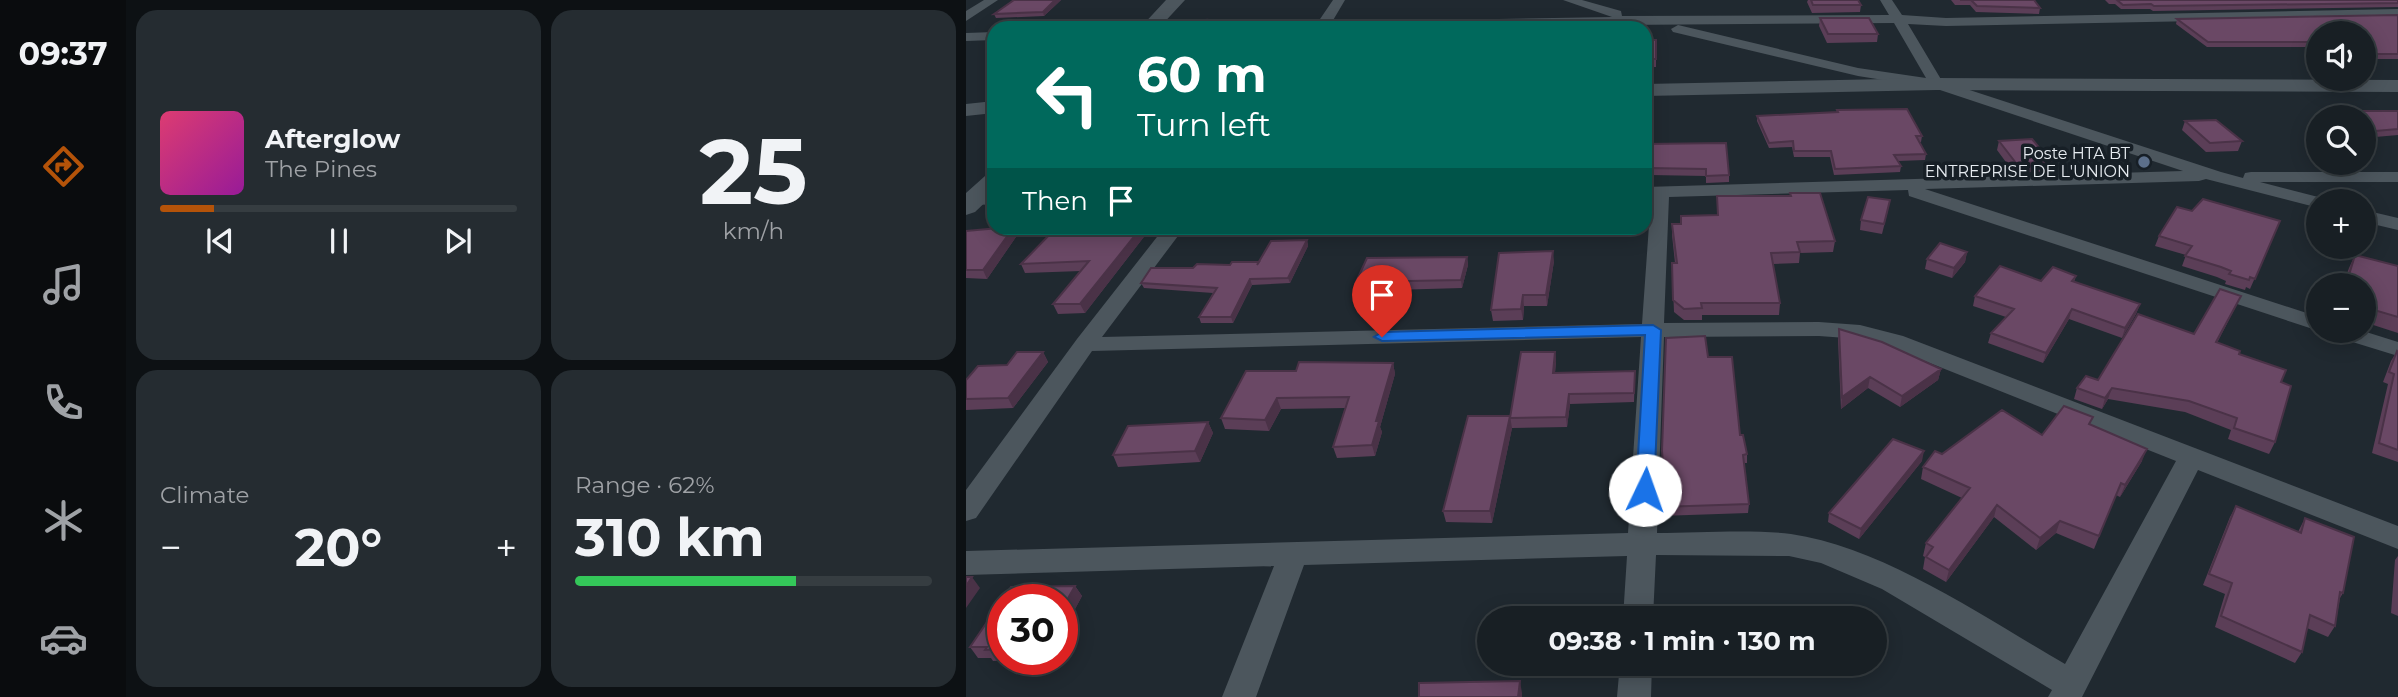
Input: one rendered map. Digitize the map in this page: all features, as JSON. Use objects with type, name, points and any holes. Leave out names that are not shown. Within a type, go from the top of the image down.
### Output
[{"type":"street","points":[[966,16],[992,0]]},
{"type":"street","points":[[1156,21],[1176,0]]},
{"type":"street","points":[[1326,21],[1339,0]]},
{"type":"street","points":[[1569,0],[1645,21]]},
{"type":"street","points":[[1886,0],[1922,56],[1936,84]]},
{"type":"street","points":[[1577,21],[1897,19],[1946,22],[2057,14],[2398,13]]},
{"type":"street","points":[[1652,23],[1858,72],[1936,84],[2215,176],[2306,200]]},
{"type":"street","points":[[966,37],[987,36]]},
{"type":"street","points":[[1652,90],[1936,84],[2398,86]]},
{"type":"street","points":[[966,110],[987,108]]},
{"type":"street","points":[[975,197],[987,172]]},
{"type":"street","points":[[1639,606],[1653,330],[1652,192],[2215,176],[2398,177]]},
{"type":"street","points":[[1899,187],[2306,320]]},
{"type":"street","points":[[2376,219],[2398,225]]},
{"type":"street","points":[[966,511],[1085,344],[1169,235]]},
{"type":"street","points":[[1085,344],[1653,330],[1819,328],[1860,332],[1895,341],[2398,538]]},
{"type":"street","points":[[2376,342],[2398,349]]},
{"type":"street","points":[[966,563],[1642,544],[1788,545],[1826,553],[1893,582],[2068,691],[2191,458]]},
{"type":"street","points":[[1239,697],[1293,554]]},
{"type":"street","points":[[1634,697],[1635,676]]},
{"type":"building","points":[[1014,0],[1055,0],[1043,12],[994,14]]},
{"type":"building","points":[[1811,0],[1858,0],[1861,5],[1813,5]]},
{"type":"building","points":[[1971,0],[2034,0],[2040,8],[1977,6]]},
{"type":"building","points":[[2117,0],[2398,0],[2398,3],[2154,6],[2123,5]]},
{"type":"building","points":[[2398,15],[2398,54],[2376,54],[2376,21],[2306,21],[2306,42],[2208,42],[2177,19]]},
{"type":"building","points":[[1820,18],[1869,18],[1878,34],[1828,34]]},
{"type":"building","points":[[1652,40],[1656,40],[1656,59],[1652,59]]},
{"type":"building","points":[[1907,109],[1922,136],[1916,136],[1926,154],[1894,155],[1901,166],[1835,169],[1831,151],[1794,151],[1793,141],[1769,143],[1757,116],[1838,112],[1837,110]]},
{"type":"building","points":[[2376,111],[2398,111],[2398,129],[2376,131]]},
{"type":"building","points":[[2216,120],[2242,141],[2210,143],[2185,121]]},
{"type":"building","points":[[2032,139],[2051,162],[2016,163],[1999,141]]},
{"type":"building","points":[[1726,143],[1729,175],[1706,176],[1706,169],[1652,168],[1652,144]]},
{"type":"building","points":[[1790,193],[1820,193],[1835,241],[1797,242],[1800,252],[1771,253],[1780,303],[1701,303],[1702,308],[1684,309],[1673,300],[1672,263],[1677,263],[1672,224],[1681,224],[1681,216],[1718,215],[1717,196],[1791,196]]},
{"type":"building","points":[[1868,197],[1890,200],[1884,224],[1861,220]]},
{"type":"building","points":[[2203,199],[2280,221],[2255,279],[2250,277],[2249,280],[2229,274],[2231,271],[2185,256],[2192,246],[2159,236],[2177,207],[2192,211]]},
{"type":"building","points":[[987,229],[987,235],[1008,235],[983,270],[966,270],[966,231]]},
{"type":"building","points":[[1049,235],[1135,235],[1080,304],[1053,304],[1089,261],[1021,264]]},
{"type":"building","points":[[1307,240],[1288,278],[1250,279],[1231,317],[1199,317],[1217,288],[1141,283],[1151,268],[1193,268],[1197,264],[1259,262],[1271,241]]},
{"type":"building","points":[[1940,243],[1967,252],[1954,268],[1927,259]]},
{"type":"building","points":[[1553,251],[1546,295],[1523,295],[1521,309],[1491,310],[1499,253]]},
{"type":"building","points":[[1467,257],[1461,280],[1356,282],[1367,258]]},
{"type":"building","points":[[2354,259],[2371,259],[2398,266],[2398,317],[2376,311],[2376,273],[2350,273]]},
{"type":"building","points":[[2000,266],[2041,281],[2053,267],[2076,276],[2072,281],[2140,304],[2125,328],[2072,309],[2046,353],[1991,333],[2014,309],[1975,296]]},
{"type":"building","points":[[2220,289],[2241,296],[2216,342],[2240,351],[2239,354],[2286,370],[2281,382],[2291,386],[2275,442],[2234,428],[2237,418],[2189,401],[2112,388],[2105,398],[2077,388],[2086,376],[2098,380],[2138,314],[2194,334]]},
{"type":"building","points":[[1839,329],[1882,342],[1941,369],[1902,396],[1870,377],[1842,397]]},
{"type":"building","points":[[1705,336],[1708,357],[1732,357],[1740,435],[1743,435],[1747,454],[1743,455],[1749,504],[1660,507],[1661,486],[1665,487],[1662,451],[1666,338]]},
{"type":"building","points":[[2397,351],[2398,450],[2379,443],[2394,374],[2389,372]]},
{"type":"building","points":[[1017,352],[1043,352],[1008,398],[966,399],[966,380],[978,366],[1007,365]]},
{"type":"building","points":[[1521,352],[1555,352],[1553,373],[1635,371],[1634,393],[1569,394],[1566,417],[1510,418]]},
{"type":"building","points":[[1299,362],[1393,363],[1372,445],[1333,447],[1349,397],[1277,398],[1265,420],[1221,418],[1246,371],[1296,371]]},
{"type":"building","points":[[2064,406],[2093,417],[2089,424],[2147,449],[2125,485],[2121,483],[2099,536],[2060,521],[2040,538],[1997,505],[1949,570],[1926,557],[1933,547],[1926,543],[1970,488],[1923,467],[1935,451],[1942,454],[2002,410],[2042,435]]},
{"type":"building","points":[[1468,416],[1510,416],[1490,511],[1443,511]]},
{"type":"building","points":[[1208,422],[1195,451],[1113,455],[1128,426]]},
{"type":"building","points":[[1893,439],[1924,451],[1861,529],[1829,513]]},
{"type":"building","points":[[2236,506],[2301,533],[2305,518],[2354,537],[2343,593],[2340,592],[2335,626],[2310,615],[2302,652],[2221,616],[2232,583],[2209,574]]},
{"type":"building","points":[[987,622],[987,647],[970,647]]},
{"type":"building","points":[[1520,681],[1518,697],[1419,697],[1419,683]]},
{"type":"place","name":"Poste HTA BT ENTREPRISE DE L'UNION","points":[[2144,162]]},
{"type":"route","points":[[1382,337],[1653,330],[1645,490]]}]
